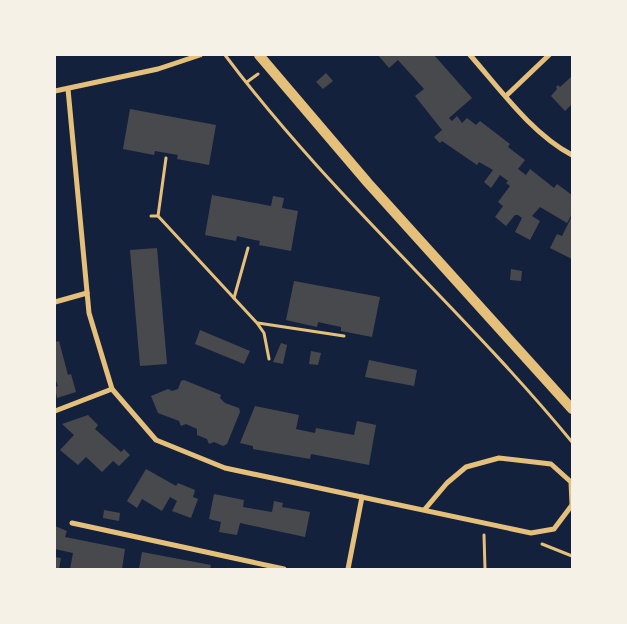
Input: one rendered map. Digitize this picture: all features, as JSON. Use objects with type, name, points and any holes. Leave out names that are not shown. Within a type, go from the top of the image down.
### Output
[{"type":"main road","points":[[259,55],[368,183],[572,409]]},
{"type":"street","points":[[55,91],[158,69],[200,55]]},
{"type":"street","points":[[470,55],[506,96],[548,138],[572,155]]},
{"type":"street","points":[[506,96],[549,55]]},
{"type":"street","points":[[68,89],[89,313],[112,389],[156,440],[225,468],[531,533],[554,529],[572,505],[571,482],[552,464],[499,458],[466,467],[447,483],[425,509]]},
{"type":"street","points":[[55,302],[87,293]]},
{"type":"street","points":[[55,411],[112,389]]},
{"type":"street","points":[[348,569],[362,497]]},
{"type":"street","points":[[72,523],[284,569]]},
{"type":"path","points":[[225,55],[316,164],[521,384],[572,442]]},
{"type":"path","points":[[158,216],[166,158]]},
{"type":"path","points":[[151,216],[158,216],[257,322],[264,333],[269,359]]},
{"type":"path","points":[[234,299],[248,248]]},
{"type":"path","points":[[257,322],[344,336]]},
{"type":"path","points":[[484,522],[485,569]]},
{"type":"path","points":[[531,533],[547,547],[572,556]]},
{"type":"building","points":[[378,55],[434,55],[472,98],[449,118],[452,121],[457,116],[462,123],[467,118],[476,125],[480,121],[510,144],[508,147],[525,160],[518,169],[526,175],[530,169],[554,188],[557,184],[572,195],[572,214],[567,223],[540,207],[532,216],[540,221],[530,240],[515,232],[522,218],[518,215],[515,215],[506,226],[495,217],[503,206],[498,202],[510,186],[506,183],[508,181],[500,175],[491,188],[484,182],[493,170],[479,162],[477,165],[442,141],[440,143],[434,137],[442,130],[415,96],[424,89],[398,60],[389,68]]},
{"type":"building","points":[[326,73],[333,81],[323,89],[316,82]]},
{"type":"building","points":[[572,76],[572,104],[565,111],[551,96],[558,85],[560,87]]},
{"type":"building","points":[[130,109],[216,125],[209,165],[177,159],[178,155],[155,151],[154,155],[123,149]]},
{"type":"building","points":[[212,195],[271,206],[273,196],[284,198],[282,208],[298,211],[291,251],[259,245],[260,241],[237,236],[236,241],[205,235]]},
{"type":"building","points":[[572,216],[572,259],[550,248],[557,234],[562,236]]},
{"type":"building","points":[[157,248],[167,364],[140,366],[130,250]]},
{"type":"building","points":[[511,269],[522,271],[521,281],[510,280]]},
{"type":"building","points":[[294,281],[380,297],[372,337],[341,331],[341,327],[318,322],[317,327],[286,320]]},
{"type":"building","points":[[200,330],[250,351],[244,364],[195,344]]},
{"type":"building","points":[[59,341],[68,375],[71,374],[76,392],[57,398],[55,387],[58,386],[55,378],[55,342]]},
{"type":"building","points":[[281,343],[287,345],[283,364],[273,362]]},
{"type":"building","points":[[311,351],[321,353],[318,365],[309,364]]},
{"type":"building","points":[[369,360],[417,370],[414,386],[365,377]]},
{"type":"building","points":[[184,380],[221,395],[220,398],[225,403],[239,408],[240,412],[227,444],[223,446],[214,442],[209,444],[207,439],[197,435],[197,429],[186,424],[181,426],[179,421],[158,413],[151,396],[168,389],[172,391],[178,389],[181,381]]},
{"type":"building","points":[[255,406],[299,415],[296,429],[315,433],[316,428],[354,435],[357,421],[376,425],[369,465],[311,454],[310,459],[253,449],[253,446],[240,443]]},
{"type":"building","points":[[88,415],[98,425],[95,429],[121,452],[124,449],[130,455],[119,466],[113,461],[102,472],[86,457],[78,465],[60,450],[74,435],[62,424]]},
{"type":"building","points":[[146,469],[176,486],[178,483],[195,490],[193,497],[198,499],[191,518],[172,511],[177,501],[170,497],[162,511],[142,499],[137,508],[127,501]]},
{"type":"building","points":[[214,494],[244,500],[243,507],[272,512],[274,501],[283,503],[282,507],[310,512],[305,537],[240,523],[237,535],[219,532],[221,522],[209,519]]},
{"type":"building","points":[[104,510],[120,513],[119,521],[103,518]]},
{"type":"building","points":[[55,526],[67,531],[65,537],[125,549],[122,569],[70,569],[73,553],[55,549]]},
{"type":"building","points":[[142,552],[211,565],[210,569],[139,569]]},
{"type":"building","points":[[55,557],[61,558],[59,569],[55,569]]}]
